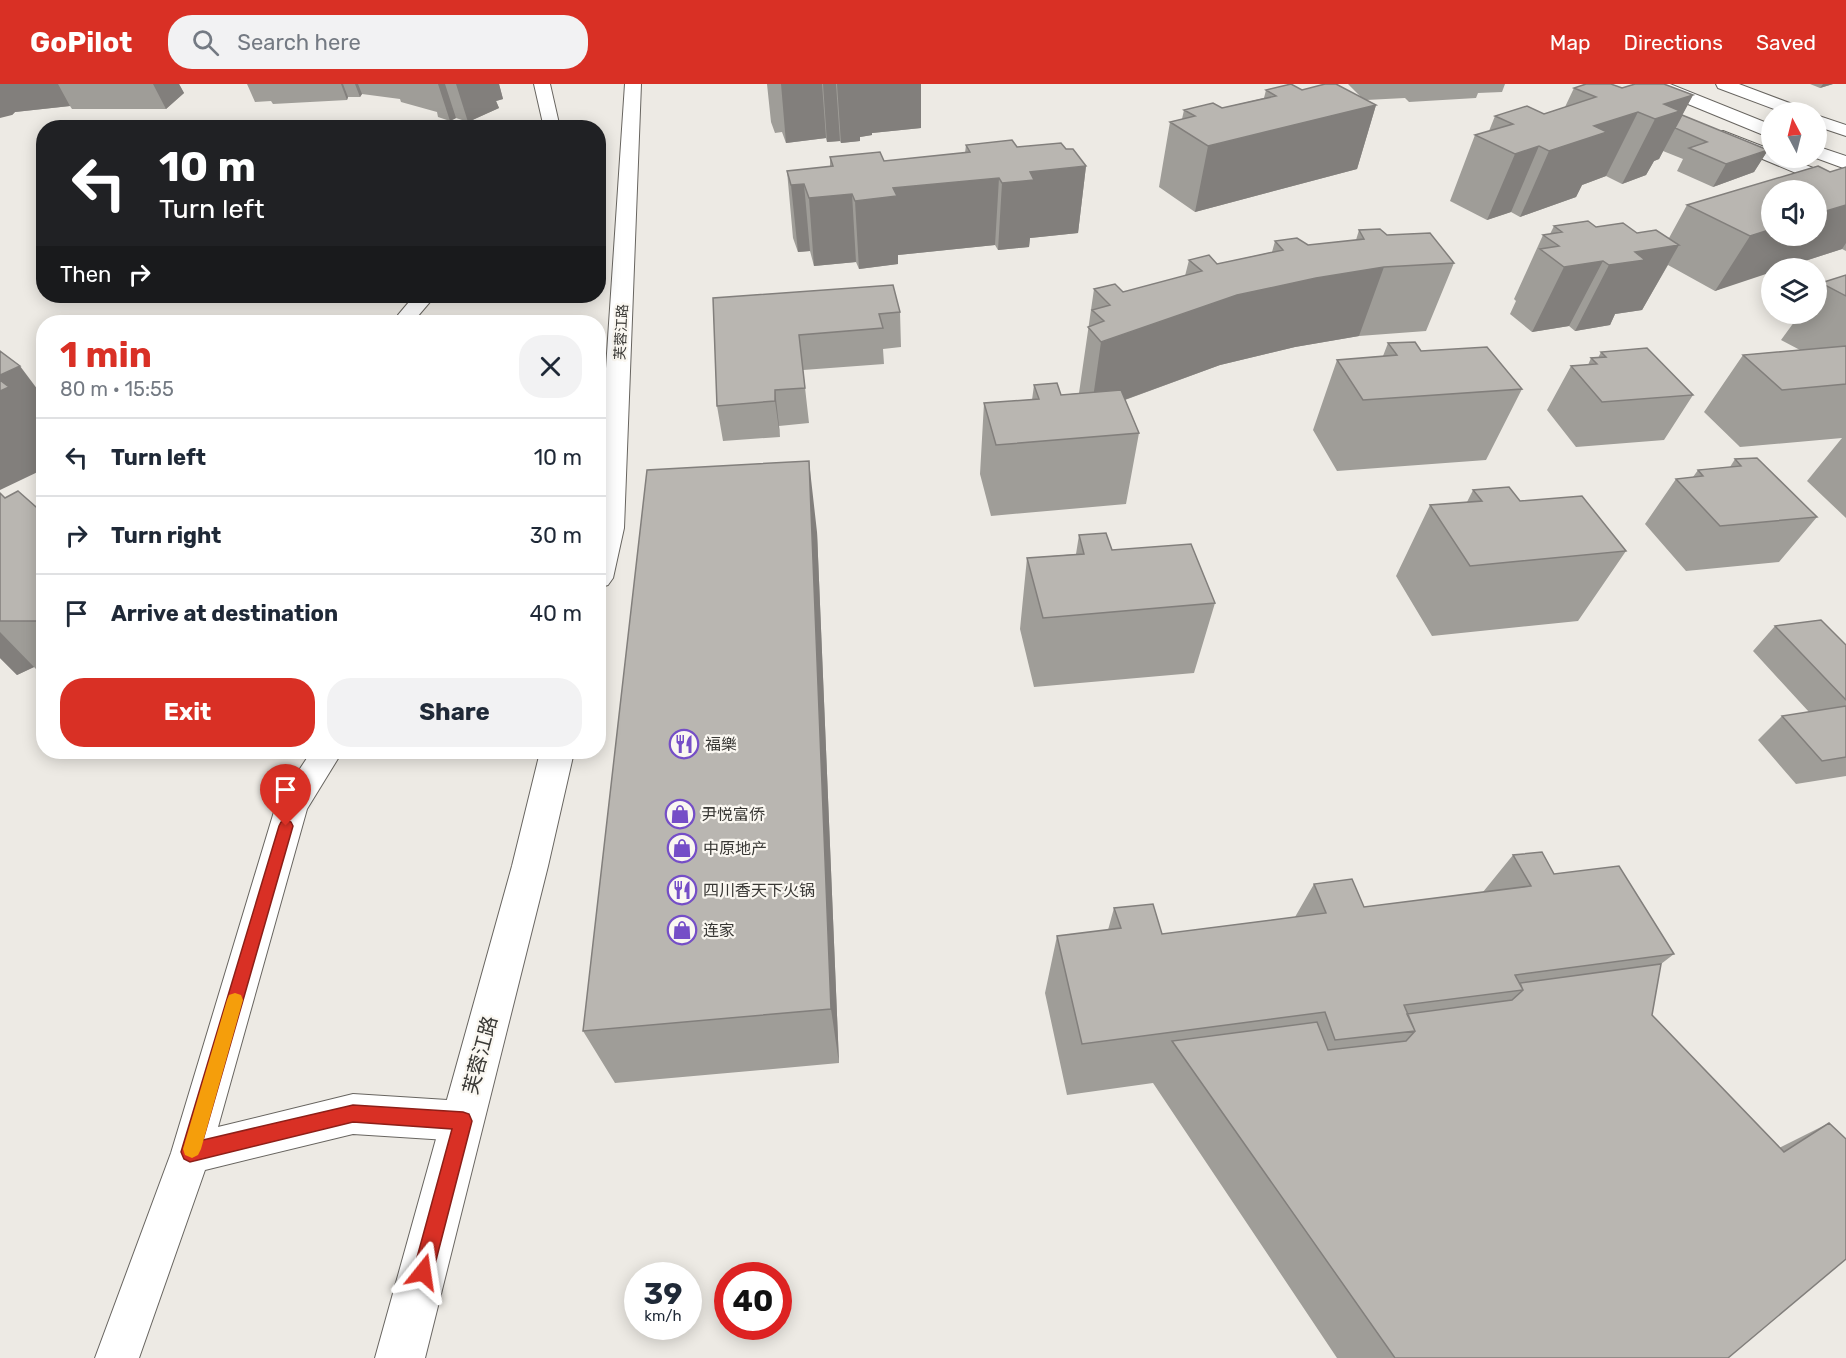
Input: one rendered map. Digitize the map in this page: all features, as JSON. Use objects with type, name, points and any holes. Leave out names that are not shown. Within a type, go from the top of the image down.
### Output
[{"type":"street","name":"芙蓉江路","points":[[606,545],[610,528],[633,84]]},
{"type":"street","points":[[1655,84],[1761,127]]},
{"type":"street","points":[[1696,84],[1761,111]]},
{"type":"street","points":[[1724,84],[1771,102]]},
{"type":"street","points":[[1827,124],[1846,131]]},
{"type":"street","points":[[1707,130],[1761,152]]},
{"type":"street","points":[[1827,137],[1846,145]]},
{"type":"street","points":[[1827,155],[1846,163]]},
{"type":"street","points":[[1798,168],[1846,188]]},
{"type":"street","name":"芙蓉江路","points":[[400,1358],[530,866],[555,759]]},
{"type":"lane","points":[[542,84],[550,120]]},
{"type":"lane","points":[[408,315],[419,303]]},
{"type":"lane","points":[[117,1358],[190,1152],[292,805],[322,759]]},
{"type":"lane","points":[[190,1152],[353,1114],[463,1121]]},
{"type":"building","points":[[1291,84],[1302,90],[1325,84],[1336,84],[1376,105],[1208,146],[1170,122],[1195,116],[1184,110],[1213,103],[1222,108],[1276,96],[1266,90]]},
{"type":"building","points":[[1586,84],[1611,84],[1622,88],[1635,84],[1664,84],[1693,95],[1664,104],[1680,111],[1655,119],[1638,112],[1594,126],[1607,132],[1549,151],[1539,146],[1515,154],[1475,135],[1513,124],[1495,116],[1527,106],[1544,114],[1596,97],[1574,88]]},
{"type":"building","points":[[1682,115],[1761,147],[1761,152],[1726,164],[1689,148],[1707,142],[1675,128]]},
{"type":"building","points":[[1012,140],[1017,147],[1061,143],[1066,149],[1073,149],[1086,166],[1030,172],[1034,180],[1002,183],[999,178],[893,188],[897,196],[855,201],[852,194],[809,198],[804,184],[791,185],[787,171],[833,166],[830,157],[880,152],[884,161],[970,152],[966,145]]},
{"type":"building","points":[[1846,167],[1846,205],[1827,211],[1827,180],[1771,180],[1811,168],[1822,168],[1830,172]]},
{"type":"building","points":[[1761,183],[1761,232],[1750,236],[1687,205]]},
{"type":"building","points":[[1588,221],[1596,227],[1623,223],[1637,233],[1656,230],[1679,245],[1635,252],[1645,260],[1609,265],[1603,261],[1564,267],[1540,249],[1559,246],[1543,235],[1562,232],[1554,226]]},
{"type":"building","points":[[1380,229],[1387,235],[1430,233],[1454,263],[1384,267],[1316,278],[1237,295],[1101,342],[1088,327],[1104,321],[1092,310],[1110,305],[1094,289],[1115,284],[1123,292],[1202,271],[1189,260],[1209,255],[1217,264],[1283,250],[1275,241],[1297,238],[1308,245],[1364,239],[1359,230]]},
{"type":"building","points":[[1846,275],[1846,296],[1827,286],[1827,281]]},
{"type":"building","points":[[893,285],[900,312],[879,314],[883,328],[799,335],[805,388],[775,390],[775,401],[717,406],[713,298]]},
{"type":"building","points":[[1415,342],[1421,351],[1487,347],[1522,389],[1363,400],[1337,360],[1397,355],[1388,343]]},
{"type":"building","points":[[1846,346],[1846,384],[1782,390],[1743,355]]},
{"type":"building","points":[[1647,348],[1693,395],[1602,402],[1571,366],[1597,364],[1591,358],[1606,357],[1601,352]]},
{"type":"building","points":[[0,351],[20,366],[0,375]]},
{"type":"building","points":[[0,380],[9,387],[0,391]]},
{"type":"building","points":[[1057,383],[1061,395],[1121,390],[1139,433],[996,445],[984,403],[1039,399],[1034,385]]},
{"type":"building","points":[[1757,458],[1817,517],[1720,526],[1676,479],[1703,476],[1698,470],[1741,466],[1735,459]]},
{"type":"building","points":[[809,461],[831,1009],[583,1031],[647,470]]},
{"type":"building","points":[[1509,487],[1520,501],[1582,496],[1626,551],[1470,566],[1430,505],[1482,501],[1473,490]]},
{"type":"building","points":[[18,491],[36,507],[36,621],[0,621],[0,493],[5,498]]},
{"type":"building","points":[[1106,533],[1112,550],[1191,544],[1215,603],[1043,618],[1027,558],[1084,554],[1079,535]]},
{"type":"building","points":[[1821,620],[1846,645],[1846,700],[1775,626]]},
{"type":"building","points":[[1846,706],[1846,757],[1822,761],[1782,716]]},
{"type":"building","points":[[1542,852],[1554,874],[1619,866],[1674,954],[1515,975],[1523,990],[1404,1005],[1415,1031],[1335,1040],[1325,1012],[1082,1044],[1057,936],[1121,928],[1114,908],[1153,904],[1162,934],[1326,913],[1314,884],[1352,879],[1364,907],[1531,886],[1513,855]]},
{"type":"building","points":[[1661,964],[1652,1015],[1784,1152],[1829,1123],[1846,1139],[1846,1259],[1728,1358],[1395,1358],[1172,1041],[1317,1022],[1328,1050],[1406,1041],[1415,1031],[1407,1014],[1512,1000],[1523,990],[1520,983]]},
{"type":"slow traffic","points":[[192,1149],[235,1000]]},
{"type":"place","name":"福樂","points":[[684,744]]},
{"type":"place","name":"尹悦富侨","points":[[680,814]]},
{"type":"place","name":"中原地产","points":[[682,848]]},
{"type":"place","name":"四川香天下火锅","points":[[682,890]]},
{"type":"place","name":"连家","points":[[682,930]]},
{"type":"route","points":[[286,826],[190,1152],[353,1114],[463,1121],[423,1272]]}]
